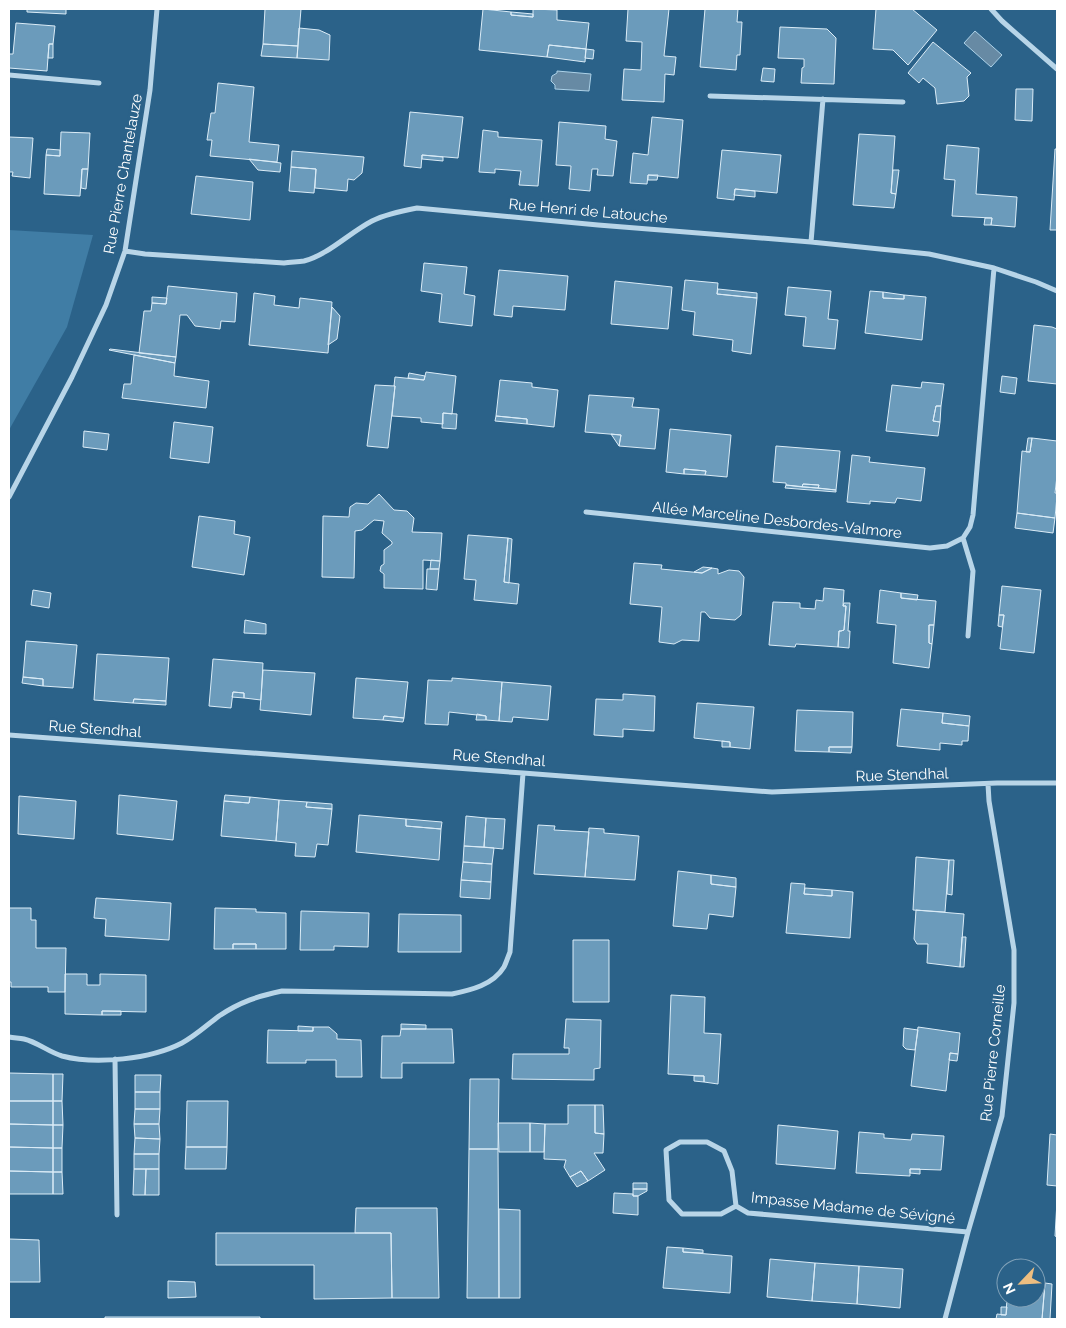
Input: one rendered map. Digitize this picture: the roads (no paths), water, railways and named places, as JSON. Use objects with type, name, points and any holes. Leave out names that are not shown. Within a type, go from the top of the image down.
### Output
[{"type":"street","name":"Rue Pierre Chantelauze","points":[[9,497],[72,377],[106,305],[125,251],[150,90],[157,9]]},
{"type":"street","points":[[991,9],[1057,69]]},
{"type":"street","points":[[9,75],[99,83]]},
{"type":"street","points":[[710,96],[903,102]]},
{"type":"street","points":[[811,242],[823,99]]},
{"type":"street","name":"Rue Henri de Latouche","points":[[125,251],[284,263],[304,260],[326,251],[372,221],[394,212],[417,208],[929,254],[994,268],[1057,291]]},
{"type":"street","points":[[968,636],[973,571],[963,538],[970,527],[973,514],[994,268]]},
{"type":"street","name":"Allée Marceline Desbordes-Valmore","points":[[586,512],[930,548],[948,546],[963,538]]},
{"type":"street","name":"Rue Stendhal","points":[[9,735],[772,792],[1057,782]]},
{"type":"street","points":[[9,1037],[25,1039],[60,1055],[78,1059],[115,1059],[153,1054],[182,1043],[239,1003],[282,991],[452,994],[471,990],[491,981],[504,968],[510,952],[523,773]]},
{"type":"street","name":"Rue Pierre Corneille","points":[[945,1319],[1002,1116],[1014,1003],[1014,950],[989,801],[988,784]]},
{"type":"street","points":[[115,1059],[117,1215]]},
{"type":"street","name":"Impasse Madame de Sévigné","points":[[680,1142],[706,1142],[724,1151],[732,1171],[736,1206],[721,1214],[682,1214],[669,1200],[666,1150],[680,1142]]},
{"type":"street","name":"Impasse Madame de Sévigné","points":[[736,1206],[748,1213],[968,1232]]}]
